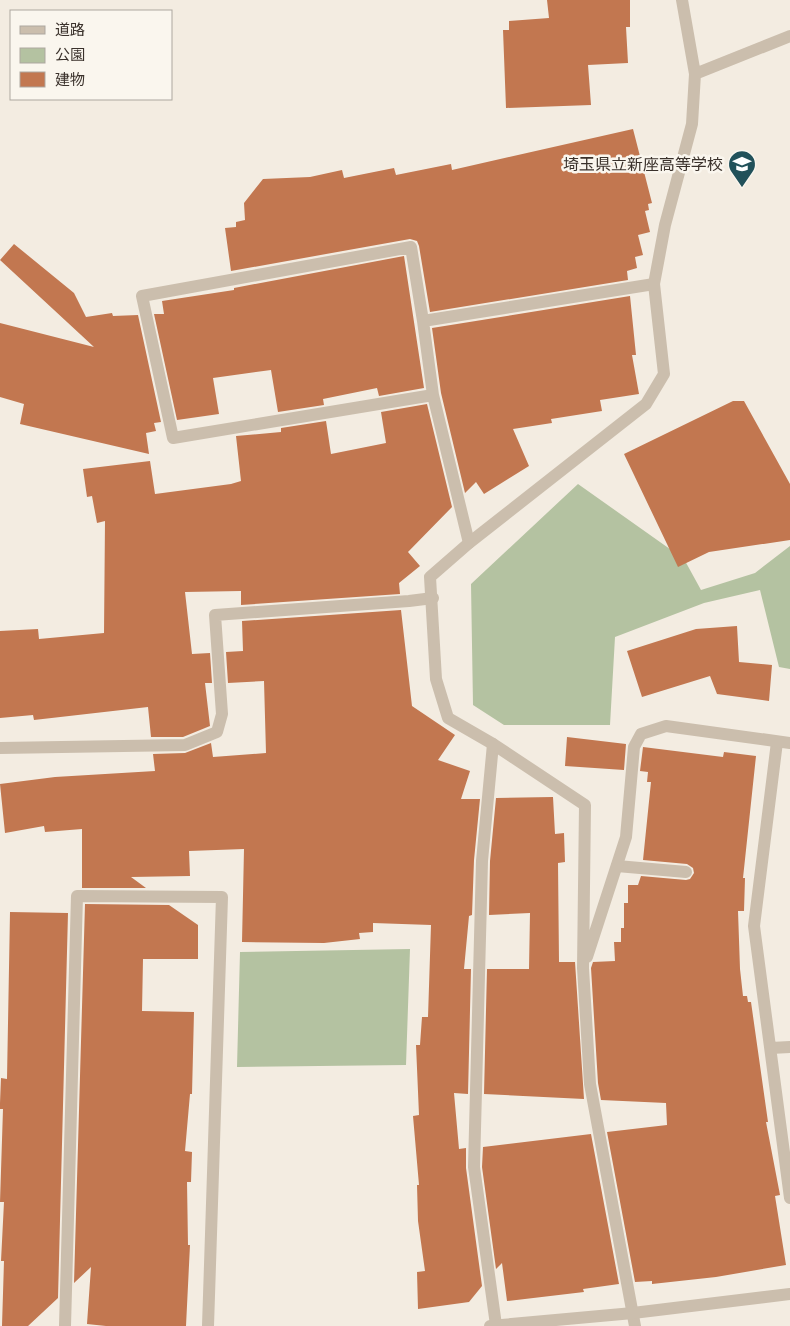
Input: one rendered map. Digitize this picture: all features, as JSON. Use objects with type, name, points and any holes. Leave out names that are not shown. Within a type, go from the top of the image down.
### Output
[{"type":"street","points":[[636,1326],[590,1084],[584,968],[585,805],[493,744],[448,718],[436,679],[433,598],[430,578],[469,543],[646,404],[664,374],[654,284],[665,225],[692,124],[694,74],[682,0]]},
{"type":"street","points":[[694,74],[790,36]]},
{"type":"street","points":[[433,395],[173,438],[142,296],[411,247],[424,321],[433,395],[469,543]]},
{"type":"street","points":[[424,321],[654,284]]},
{"type":"street","points":[[0,748],[185,745],[217,732],[222,714],[215,615],[433,598]]},
{"type":"street","points":[[584,968],[626,837],[634,748],[641,734],[666,726],[784,742],[754,926],[790,1198]]},
{"type":"street","points":[[493,744],[482,861],[474,1167],[496,1325]]},
{"type":"street","points":[[617,866],[686,872]]},
{"type":"street","points":[[65,1326],[77,896],[222,897],[208,1326]]},
{"type":"street","points":[[771,1048],[790,1048]]},
{"type":"street","points":[[490,1326],[633,1313],[790,1294]]},
{"type":"green space","points":[[578,484],[684,559],[701,590],[755,573],[790,546],[790,669],[779,667],[760,590],[704,603],[615,637],[610,725],[504,725],[473,705],[471,584]]},
{"type":"green space","points":[[410,949],[406,1065],[237,1067],[240,952]]},
{"type":"building","points":[[547,0],[630,0],[630,27],[626,27],[628,63],[588,65],[591,105],[506,108],[503,30],[509,30],[509,21],[549,18]]},
{"type":"building","points":[[633,129],[652,203],[648,204],[649,210],[645,211],[650,232],[638,235],[643,255],[635,257],[637,268],[627,271],[628,280],[430,312],[419,246],[417,241],[410,239],[231,271],[225,228],[236,227],[236,222],[245,220],[244,203],[263,179],[310,177],[342,170],[344,178],[394,168],[396,175],[451,164],[452,170]]},
{"type":"building","points":[[14,244],[74,293],[86,317],[112,313],[113,316],[138,315],[161,422],[154,423],[156,431],[146,433],[149,454],[20,424],[24,404],[0,397],[0,323],[94,347],[0,260]]},
{"type":"building","points":[[404,256],[424,388],[379,396],[377,388],[323,399],[324,405],[278,412],[271,370],[213,378],[219,414],[177,420],[154,314],[164,314],[162,301],[234,290],[234,288]]},
{"type":"building","points":[[630,296],[636,355],[632,355],[639,394],[600,400],[602,411],[551,419],[552,423],[513,429],[529,466],[484,494],[476,482],[465,493],[441,393],[432,328]]},
{"type":"building","points":[[733,401],[744,401],[790,484],[790,540],[709,552],[678,567],[624,454]]},
{"type":"building","points":[[427,404],[452,507],[408,552],[420,566],[399,583],[400,594],[241,605],[241,591],[185,592],[192,654],[210,653],[212,683],[205,683],[210,726],[183,737],[151,737],[148,707],[34,720],[33,715],[0,718],[0,631],[38,629],[39,639],[104,633],[105,521],[97,523],[92,496],[87,497],[83,469],[150,461],[155,494],[231,484],[241,481],[236,436],[281,432],[281,428],[326,421],[331,454],[386,443],[381,412]]},
{"type":"building","points":[[401,610],[412,706],[455,735],[438,760],[470,771],[461,799],[480,799],[474,860],[472,915],[469,916],[464,969],[471,969],[468,1094],[454,1093],[459,1149],[466,1148],[466,1168],[482,1286],[469,1302],[418,1309],[417,1272],[425,1271],[418,1221],[417,1185],[419,1185],[413,1116],[419,1115],[416,1045],[420,1045],[422,1017],[428,1017],[431,925],[373,923],[373,932],[359,933],[360,939],[324,943],[242,942],[244,849],[189,851],[190,876],[131,877],[146,888],[82,888],[82,829],[45,832],[44,826],[5,833],[0,784],[55,777],[155,771],[153,754],[185,753],[211,743],[213,757],[266,753],[264,681],[228,683],[226,652],[243,651],[242,621]]},
{"type":"building","points":[[737,626],[739,662],[772,665],[769,701],[717,694],[710,676],[642,697],[627,651],[696,629]]},
{"type":"building","points":[[567,737],[626,744],[624,770],[565,766]]},
{"type":"building","points":[[643,747],[723,757],[724,752],[756,756],[743,878],[745,878],[744,911],[738,911],[740,969],[743,996],[747,996],[748,1002],[751,1002],[768,1122],[766,1122],[780,1195],[775,1196],[786,1265],[716,1277],[652,1284],[652,1281],[635,1282],[607,1132],[667,1125],[666,1103],[601,1100],[598,1083],[591,968],[593,962],[615,961],[614,942],[621,942],[621,928],[624,928],[624,903],[628,903],[628,885],[638,885],[641,876],[686,880],[690,879],[694,873],[693,868],[687,864],[643,860],[651,782],[647,782],[648,772],[640,771]]},
{"type":"building","points":[[553,797],[555,834],[564,833],[565,862],[558,863],[559,962],[575,962],[584,1099],[484,1094],[487,969],[529,969],[530,913],[489,915],[490,861],[496,798]]},
{"type":"building","points":[[85,904],[169,905],[198,925],[198,959],[143,959],[142,1011],[194,1012],[192,1094],[190,1094],[185,1151],[192,1152],[191,1182],[187,1182],[188,1245],[190,1245],[186,1326],[106,1326],[87,1324],[91,1267],[74,1283]]},
{"type":"building","points":[[10,912],[68,913],[58,1298],[28,1326],[2,1326],[4,1261],[1,1261],[4,1202],[0,1202],[3,1109],[0,1109],[0,1103],[1,1078],[7,1079]]},
{"type":"building","points":[[591,1134],[619,1284],[583,1289],[584,1292],[507,1301],[502,1263],[496,1269],[482,1167],[483,1147]]},
{"type":"place","name":"埼玉県立新座高等学校","points":[[742,188]]}]
